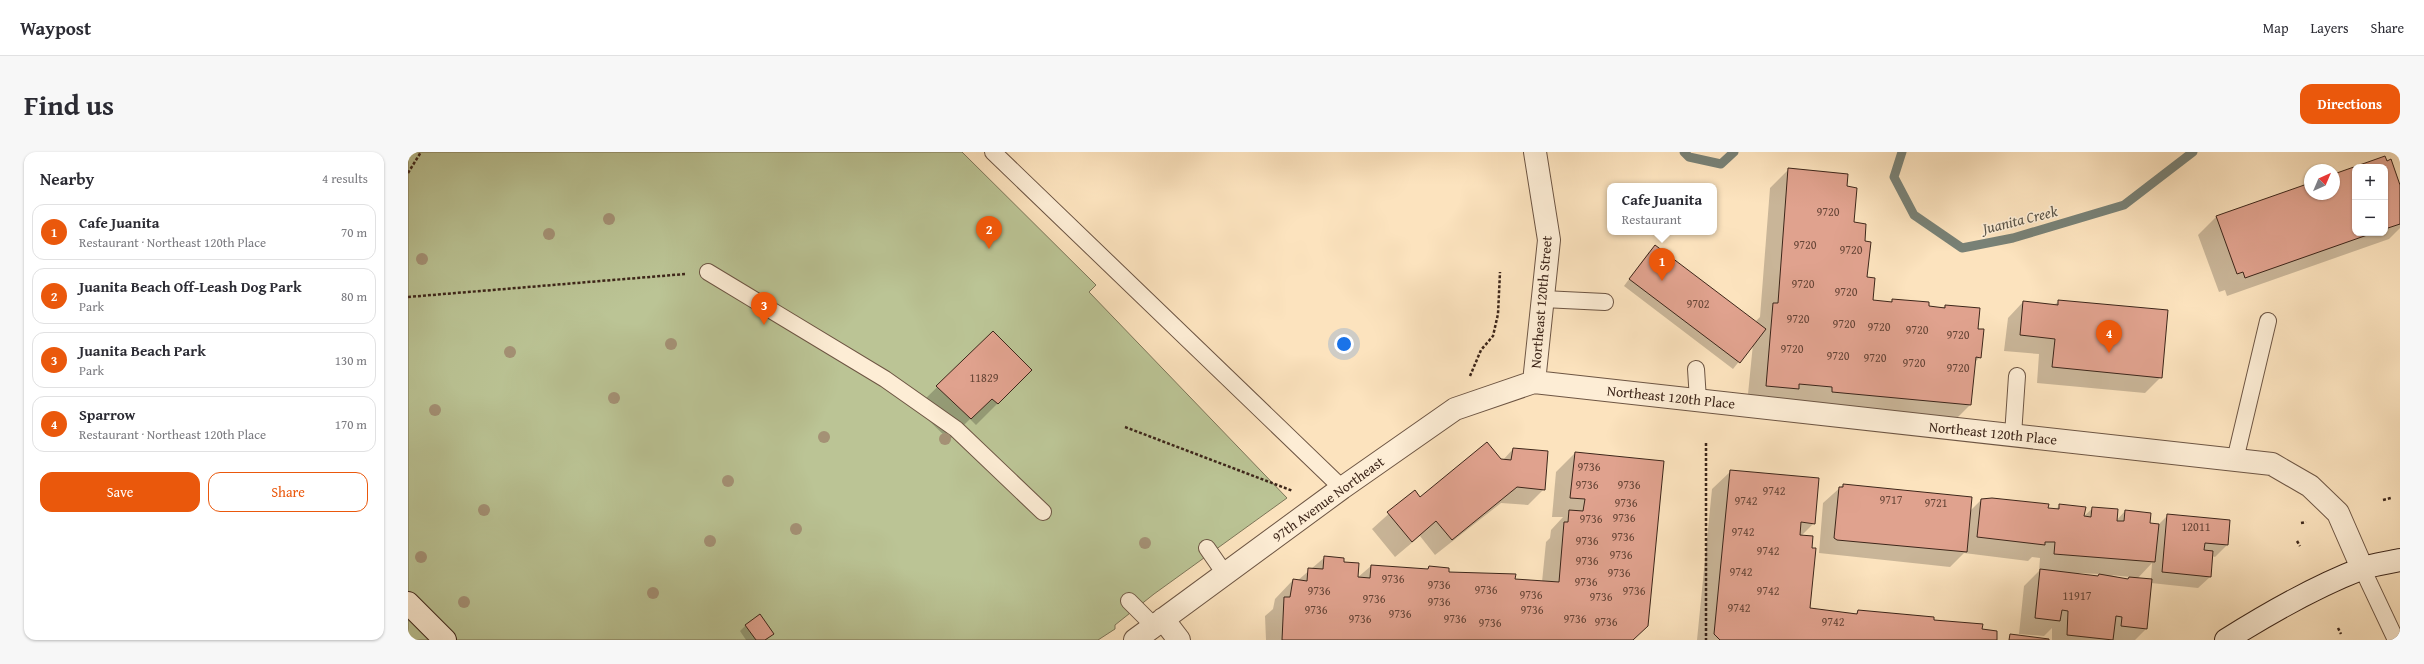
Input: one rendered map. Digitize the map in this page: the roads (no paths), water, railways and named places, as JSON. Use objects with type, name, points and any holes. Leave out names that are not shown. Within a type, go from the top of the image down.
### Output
[{"type":"street","name":"Northeast 120th Street","points":[[1534,382],[1549,240],[1535,152]]},
{"type":"street","name":"97th Avenue Northeast","points":[[1135,640],[1342,488],[1455,409],[1534,382]]},
{"type":"street","name":"Northeast 120th Place","points":[[1534,382],[2272,464],[2310,486],[2338,513],[2362,568]]},
{"type":"street","points":[[2226,640],[2277,609],[2362,568],[2400,560]]},
{"type":"street","points":[[408,604],[445,640]]},
{"type":"street","points":[[1159,623],[1179,640]]},
{"type":"lane","points":[[993,152],[1342,488]]},
{"type":"lane","points":[[708,272],[885,379],[956,428],[1043,512]]},
{"type":"lane","points":[[1543,299],[1605,302]]},
{"type":"lane","points":[[2235,460],[2268,320]]},
{"type":"lane","points":[[1696,369],[1698,400]]},
{"type":"lane","points":[[2013,436],[2017,376]]},
{"type":"lane","points":[[1207,548],[1225,574]]},
{"type":"lane","points":[[2362,568],[2396,640]]},
{"type":"lane","points":[[1129,601],[1159,623]]},
{"type":"waterway","name":"Juanita Creek","points":[[1684,152],[1689,157],[1721,164],[1734,152]]},
{"type":"waterway","name":"Juanita Creek","points":[[1902,152],[1894,177],[1914,215],[1962,248],[2013,238],[2124,205],[2193,152]]},
{"type":"place","name":"Juanita Beach Off-Leash Dog Park","points":[[989,249]]},
{"type":"place","name":"Cafe Juanita","points":[[1662,281]]},
{"type":"place","name":"Juanita Beach Park","points":[[764,325]]},
{"type":"place","name":"Sparrow","points":[[2109,353]]}]
